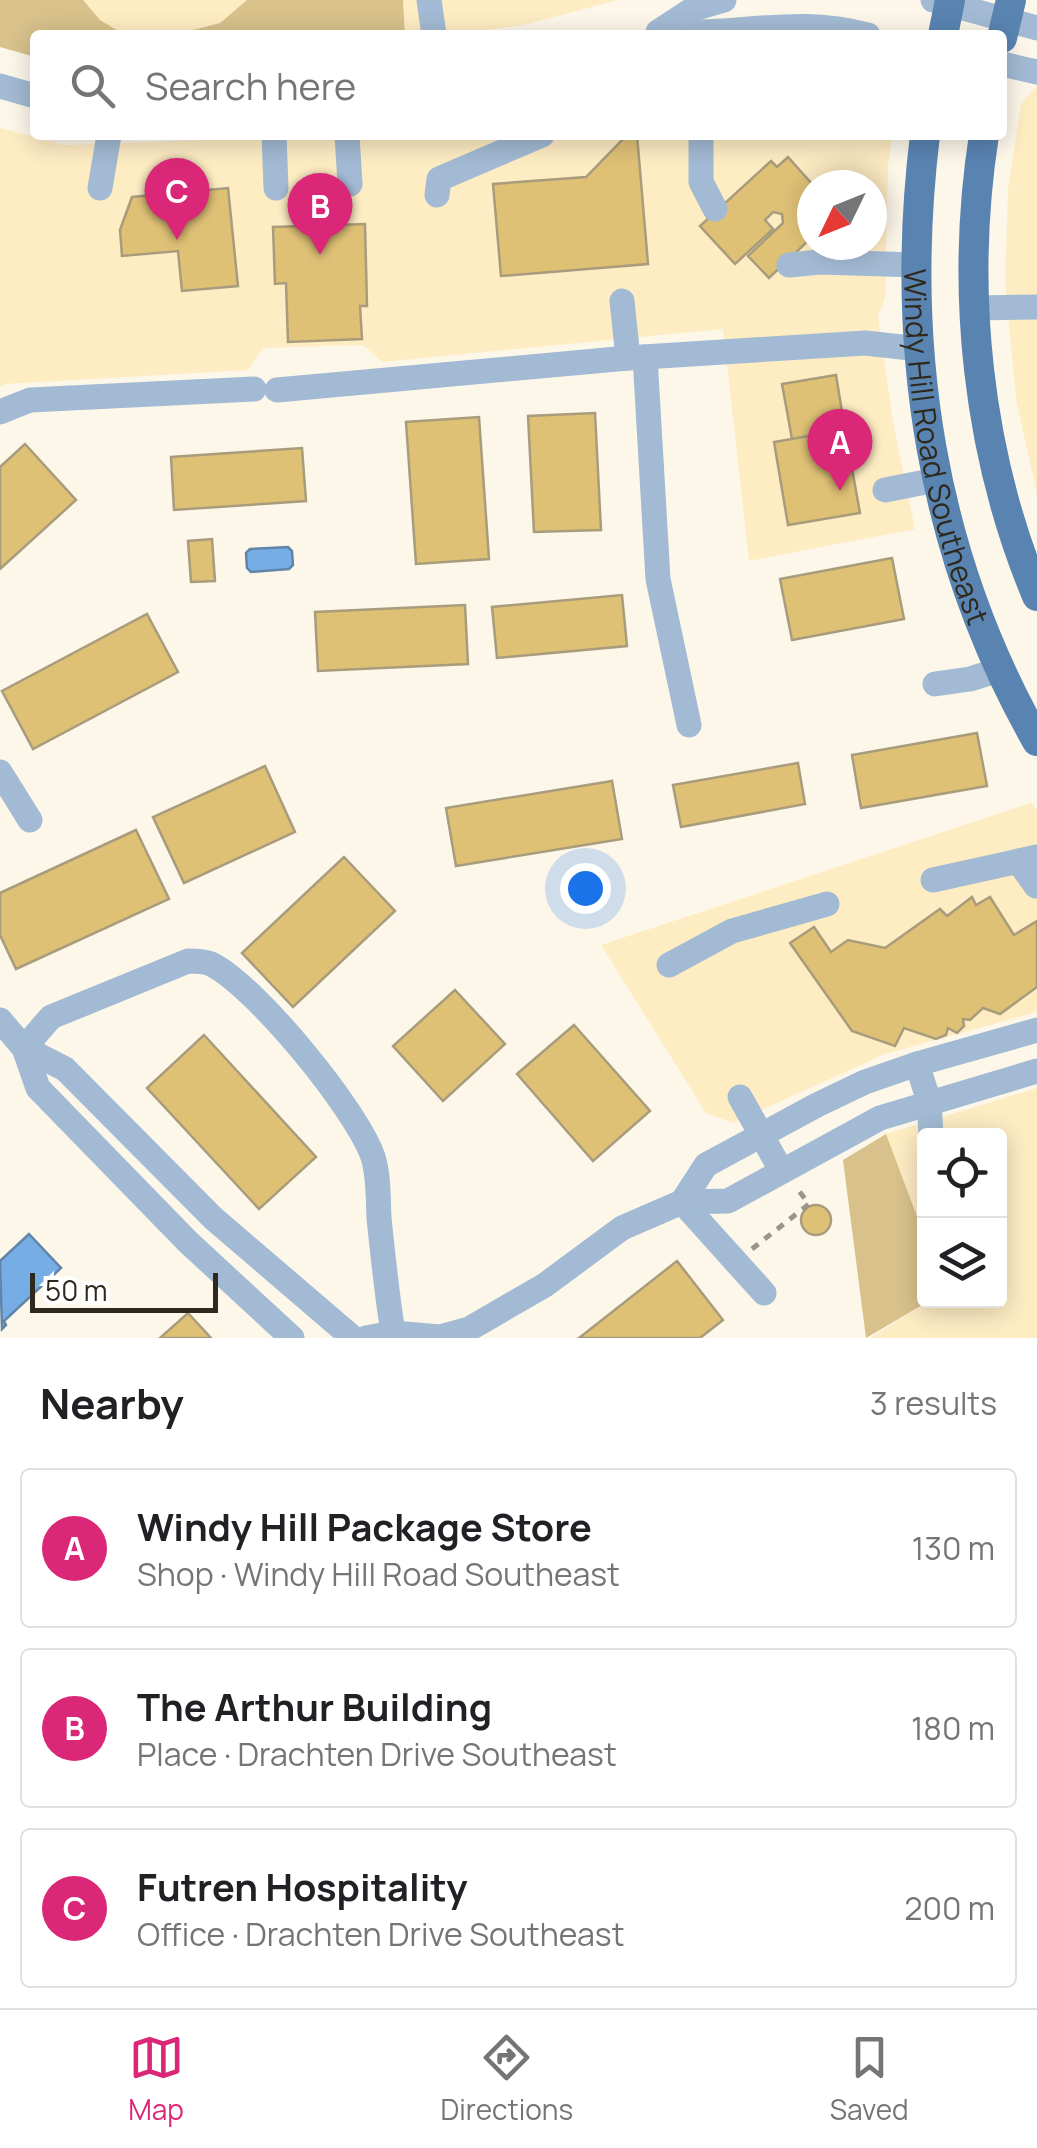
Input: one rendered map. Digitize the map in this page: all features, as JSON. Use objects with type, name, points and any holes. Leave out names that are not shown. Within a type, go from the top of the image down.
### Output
[{"type":"main road","points":[[943,30],[944,1]]},
{"type":"main road","name":"Windy Hill Road Southeast","points":[[925,140],[919,184],[917,265],[920,349],[936,480],[964,579],[1000,670],[1037,741]]},
{"type":"main road","name":"Windy Hill Road Southeast","points":[[983,140],[975,218],[974,308],[993,456],[1015,537],[1037,596]]},
{"type":"street","points":[[429,0],[433,30]]},
{"type":"street","points":[[673,30],[692,9],[724,0]]},
{"type":"street","points":[[944,1],[1037,28]]},
{"type":"street","points":[[745,30],[802,24],[838,30]]},
{"type":"street","points":[[1007,65],[1037,72]]},
{"type":"street","points":[[0,86],[30,95]]},
{"type":"street","points":[[100,188],[108,140]]},
{"type":"street","points":[[274,140],[276,188]]},
{"type":"street","points":[[347,140],[350,184]]},
{"type":"street","points":[[436,196],[439,179],[530,140]]},
{"type":"street","points":[[700,140],[700,182],[715,209]]},
{"type":"street","points":[[789,265],[917,265]]},
{"type":"street","points":[[622,301],[637,358],[658,579],[689,725]]},
{"type":"street","points":[[974,308],[1037,307]]},
{"type":"street","points":[[0,412],[30,400],[265,390],[637,358],[864,343],[920,349]]},
{"type":"street","points":[[884,490],[936,480]]},
{"type":"street","points":[[934,684],[1000,670]]},
{"type":"street","points":[[0,772],[30,820]]},
{"type":"street","points":[[933,880],[1028,859],[1036,886]]},
{"type":"street","points":[[670,964],[732,932],[827,904]]},
{"type":"street","points":[[24,1048],[52,1016],[188,961],[208,962],[222,972],[270,1015],[348,1109],[364,1137],[374,1161],[393,1333]]},
{"type":"street","points":[[0,1020],[24,1048],[65,1070],[213,1218],[353,1338]]},
{"type":"street","points":[[682,1202],[706,1165],[865,1082],[1037,1030]]},
{"type":"street","points":[[24,1048],[38,1088],[188,1242],[292,1338]]},
{"type":"street","points":[[917,1064],[929,1101],[931,1128]]},
{"type":"street","points":[[366,1338],[393,1333],[440,1337],[469,1329],[545,1285],[622,1228],[682,1202],[728,1201],[880,1118],[1037,1071]]},
{"type":"street","points":[[740,1097],[781,1170]]},
{"type":"street","points":[[682,1202],[764,1294]]},
{"type":"path","points":[[769,1236],[809,1204],[781,1170]]},
{"type":"shaded area","points":[[0,0],[83,0],[100,20],[117,30],[30,30],[30,56],[0,47]]},
{"type":"shaded area","points":[[83,0],[247,0],[220,23],[193,30],[117,30],[100,20]]},
{"type":"shaded area","points":[[247,0],[403,0],[405,30],[193,30],[220,23]]},
{"type":"shaded area","points":[[403,0],[617,0],[524,25],[486,30],[405,30]]},
{"type":"shaded area","points":[[1037,86],[1037,495],[1016,399],[1005,282],[1008,190],[1021,103]]},
{"type":"shaded area","points":[[0,128],[30,136],[30,140],[65,145],[202,140],[891,140],[887,210],[887,170],[797,170],[797,260],[886,260],[885,299],[878,316],[893,422],[915,529],[749,561],[723,329],[382,362],[363,345],[263,348],[248,370],[0,387]]},
{"type":"shaded area","points":[[1031,803],[1037,810],[1037,1012],[885,1054],[733,1123],[706,1113],[601,945]]},
{"type":"shaded area","points":[[1037,1088],[1037,1338],[870,1338],[918,1308],[1007,1308],[1007,1128],[917,1128],[917,1216],[886,1134]]},
{"type":"shaded area","points":[[886,1134],[917,1216],[917,1308],[866,1338],[843,1160]]},
{"type":"water","points":[[288,547],[293,565],[289,569],[251,572],[247,568],[246,553],[250,549]]},
{"type":"water","points":[[29,1234],[61,1268],[4,1321],[2,1329],[0,1261]]},
{"type":"building","points":[[622,140],[637,140],[648,264],[501,276],[493,184],[586,177]]},
{"type":"building","points":[[788,157],[800,170],[797,251],[769,278],[748,256],[783,223],[782,214],[773,212],[765,220],[773,229],[735,264],[700,226],[771,161],[777,167]]},
{"type":"building","points":[[228,188],[238,286],[182,291],[178,251],[122,256],[120,230],[132,197]]},
{"type":"building","points":[[365,224],[367,306],[360,306],[362,339],[288,342],[286,283],[275,284],[273,227]]},
{"type":"building","points":[[836,375],[845,430],[792,439],[782,384]]},
{"type":"building","points":[[595,413],[601,530],[534,532],[528,416]]},
{"type":"building","points":[[479,417],[489,559],[416,564],[406,422]]},
{"type":"building","points":[[845,430],[860,513],[788,525],[774,442]]},
{"type":"building","points":[[25,444],[76,500],[0,569],[0,467]]},
{"type":"building","points":[[302,448],[306,501],[174,510],[171,457]]},
{"type":"building","points":[[212,539],[215,581],[191,582],[188,541]]},
{"type":"building","points":[[892,558],[904,619],[792,640],[780,579]]},
{"type":"building","points":[[622,595],[627,646],[497,658],[492,607]]},
{"type":"building","points":[[465,605],[468,664],[318,671],[315,612]]},
{"type":"building","points":[[147,614],[178,672],[33,749],[2,691]]},
{"type":"building","points":[[977,733],[987,786],[861,808],[852,755]]},
{"type":"building","points":[[798,763],[805,804],[681,827],[673,785]]},
{"type":"building","points":[[265,766],[295,832],[184,883],[153,817]]},
{"type":"building","points":[[612,781],[622,839],[456,866],[446,808]]},
{"type":"building","points":[[136,830],[169,899],[16,969],[0,935],[0,893]]},
{"type":"building","points":[[344,857],[395,911],[293,1007],[242,953]]},
{"type":"building","points":[[972,897],[976,905],[990,897],[1014,935],[1037,921],[1037,987],[1000,1014],[983,1008],[970,1020],[963,1019],[964,1026],[957,1033],[948,1028],[946,1035],[936,1039],[904,1028],[895,1046],[852,1031],[790,943],[814,927],[831,952],[848,940],[885,948],[940,909],[947,916]]},
{"type":"building","points":[[455,990],[505,1044],[443,1101],[393,1046]]},
{"type":"building","points":[[574,1025],[650,1111],[593,1161],[517,1074]]},
{"type":"building","points":[[204,1035],[316,1157],[259,1209],[147,1088]]},
{"type":"building","points":[[816,1205],[827,1209],[831,1220],[827,1231],[816,1235],[805,1231],[801,1220],[805,1209]]},
{"type":"building","points":[[677,1261],[723,1320],[700,1338],[579,1338]]},
{"type":"building","points":[[188,1313],[211,1338],[160,1338]]},
{"type":"place","name":"Futren Hospitality","points":[[177,240]]},
{"type":"place","name":"The Arthur Building","points":[[320,255]]},
{"type":"place","name":"Windy Hill Package Store","points":[[840,491]]}]
